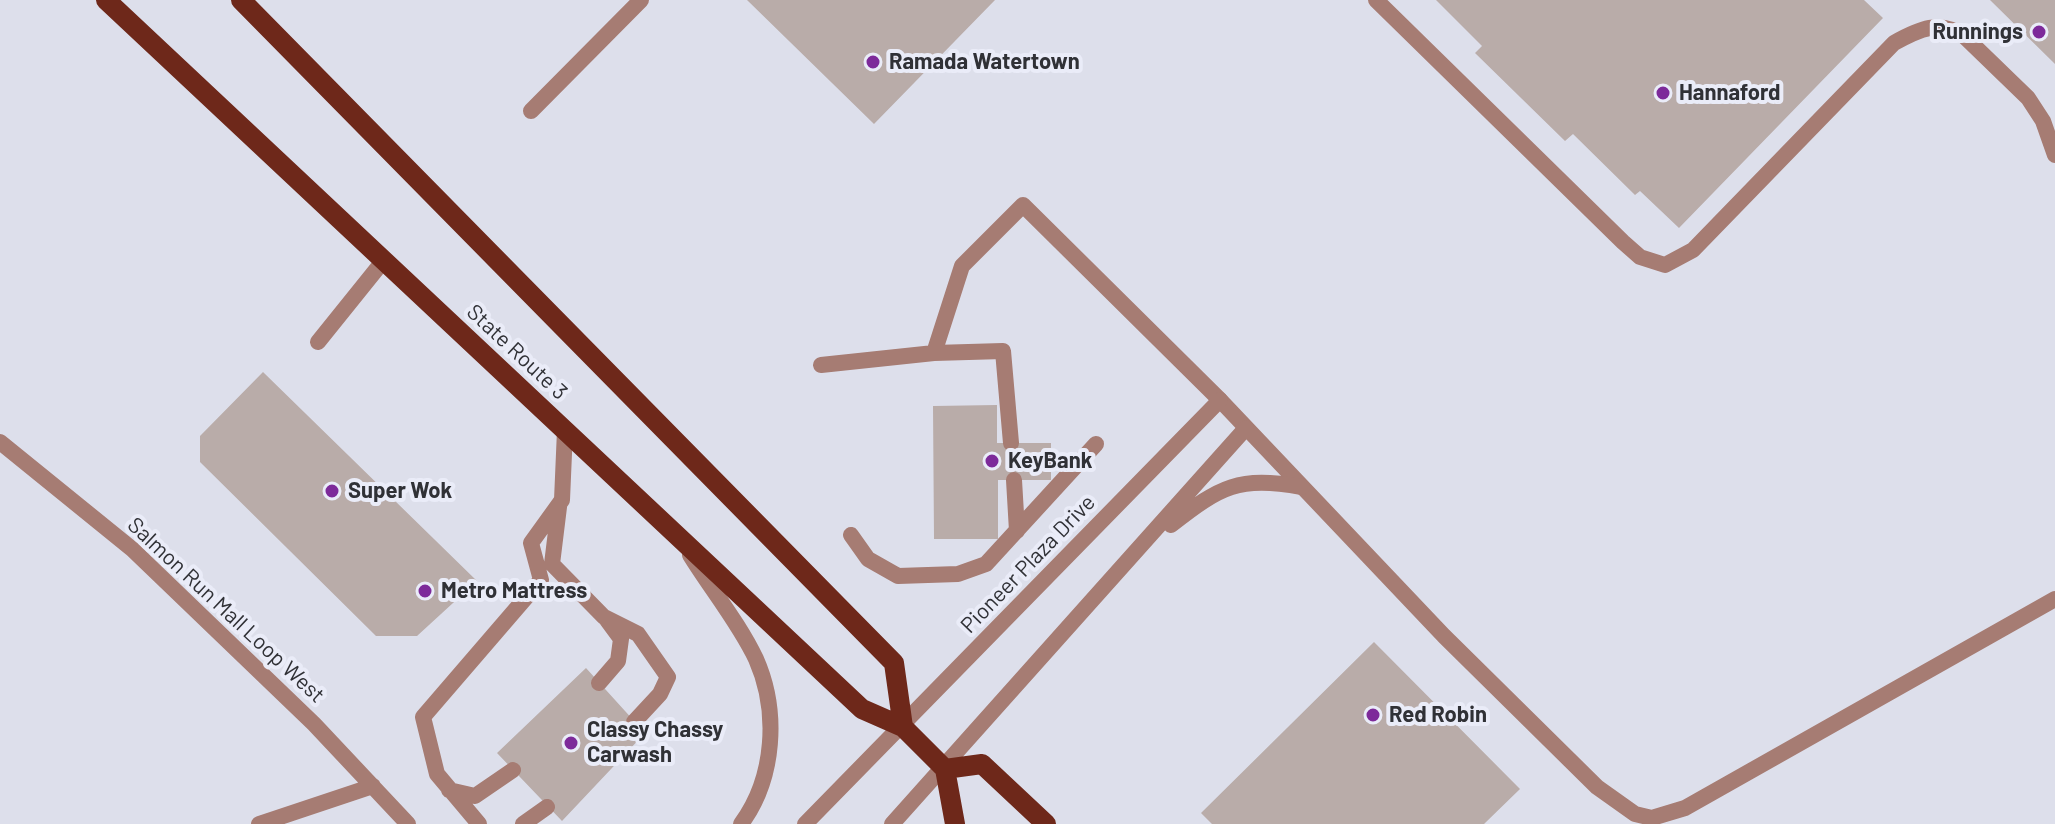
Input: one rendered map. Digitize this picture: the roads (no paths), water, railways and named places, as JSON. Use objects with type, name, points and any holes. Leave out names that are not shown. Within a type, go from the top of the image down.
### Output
[{"type":"main road","name":"State Route 3","points":[[106,0],[862,709],[903,727],[945,769]]},
{"type":"main road","points":[[241,0],[894,663],[903,727]]},
{"type":"main road","points":[[955,824],[945,769],[982,764],[1046,824]]},
{"type":"street","points":[[531,111],[641,0]]},
{"type":"street","points":[[1376,0],[1623,242],[1640,257],[1665,265],[1693,250],[1894,43],[1934,25],[1954,29],[1965,37],[2028,98],[2043,121],[2055,155]]},
{"type":"street","points":[[934,353],[962,266],[1023,205],[1220,400],[1444,636],[1597,787],[1635,814],[1652,818],[1685,808],[2055,599]]},
{"type":"street","points":[[318,342],[384,260]]},
{"type":"street","points":[[821,365],[934,353],[1003,351],[1011,443]]},
{"type":"street","name":"Pioneer Plaza Drive","points":[[805,824],[1220,400]]},
{"type":"street","points":[[892,824],[945,769],[1010,691],[1246,428]]},
{"type":"street","points":[[565,430],[552,564],[621,639],[618,661],[599,683]]},
{"type":"street","name":"Salmon Run Mall Loop West","points":[[0,442],[132,549],[314,724],[408,824]]},
{"type":"street","points":[[851,535],[868,559],[898,576],[958,574],[986,564],[1096,444]]},
{"type":"street","points":[[1014,480],[1017,531]]},
{"type":"street","points":[[1141,548],[1227,486],[1273,482],[1302,487]]},
{"type":"street","points":[[479,824],[437,774],[423,717],[541,580],[531,543],[560,502]]},
{"type":"street","points":[[679,537],[756,660],[768,707],[772,734],[769,763],[741,824]]},
{"type":"street","points":[[604,617],[638,634],[668,677],[660,694],[634,722]]},
{"type":"street","points":[[449,790],[475,796],[513,770]]},
{"type":"street","points":[[259,824],[373,786]]},
{"type":"street","points":[[523,824],[547,807]]},
{"type":"place","name":"Runnings","points":[[2039,32]]},
{"type":"place","name":"Ramada Watertown","points":[[873,62]]},
{"type":"place","name":"Hannaford","points":[[1663,93]]},
{"type":"place","name":"KeyBank","points":[[992,461]]},
{"type":"place","name":"Super Wok","points":[[332,491]]},
{"type":"place","name":"Metro Mattress","points":[[425,591]]},
{"type":"place","name":"Red Robin","points":[[1373,715]]},
{"type":"place","name":"Classy Chassy Carwash","points":[[571,743]]}]
